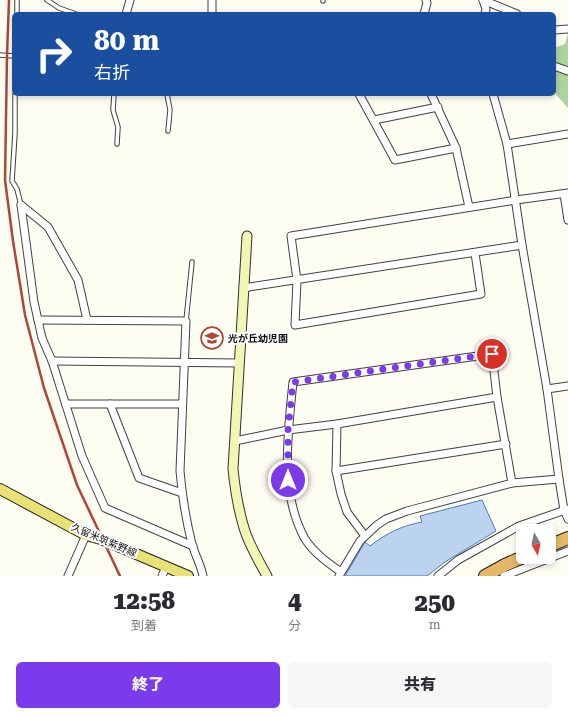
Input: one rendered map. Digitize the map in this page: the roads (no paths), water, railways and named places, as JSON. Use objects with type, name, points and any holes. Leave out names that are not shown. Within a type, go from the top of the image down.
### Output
[{"type":"highway","points":[[556,543],[568,538]]},
{"type":"highway","points":[[485,576],[516,560]]},
{"type":"main road","name":"久留米筑紫野線","points":[[0,489],[86,535],[101,539],[164,572],[188,576]]},
{"type":"street","points":[[127,12],[130,0]]},
{"type":"street","points":[[212,0],[212,12]]},
{"type":"street","points":[[425,12],[427,3],[426,0]]},
{"type":"street","points":[[483,0],[485,12]]},
{"type":"street","points":[[483,0],[512,12]]},
{"type":"street","points":[[556,30],[568,29]]},
{"type":"street","points":[[556,67],[568,71]]},
{"type":"street","points":[[360,96],[395,160],[456,148]]},
{"type":"street","points":[[432,96],[456,148],[469,207]]},
{"type":"street","points":[[494,96],[508,144],[522,245],[547,389],[559,479],[568,519]]},
{"type":"street","points":[[374,120],[438,107]]},
{"type":"street","points":[[508,144],[568,134]]},
{"type":"street","points":[[475,253],[481,294],[295,325],[297,280],[291,236],[469,207],[566,194],[568,220]]},
{"type":"street","points":[[21,205],[48,227],[78,280],[87,320]]},
{"type":"street","points":[[21,205],[34,302],[42,338],[52,361],[82,456],[105,508],[193,546]]},
{"type":"street","points":[[246,236],[233,469],[238,507],[244,529],[253,551],[267,576]]},
{"type":"street","points":[[243,288],[522,245]]},
{"type":"street","points":[[38,320],[186,321],[180,471],[182,493],[193,546],[202,569],[203,576]]},
{"type":"street","points":[[512,483],[497,397],[492,354],[293,382],[288,430],[288,480],[295,515],[306,539],[320,557],[340,574],[360,541],[386,519],[407,511],[512,483],[559,479]]},
{"type":"street","points":[[52,361],[184,361],[240,363]]},
{"type":"street","points":[[547,389],[568,386]]},
{"type":"street","points":[[235,441],[288,430],[337,424],[497,397]]},
{"type":"street","points":[[66,404],[182,404]]},
{"type":"street","points":[[110,404],[139,478],[182,493]]},
{"type":"street","points":[[337,424],[336,471],[347,512],[365,536]]},
{"type":"street","points":[[336,471],[506,444]]},
{"type":"street","points":[[438,576],[458,560],[519,526],[566,510]]},
{"type":"street","points":[[68,576],[86,535]]},
{"type":"street","points":[[504,576],[568,551]]},
{"type":"lane","points":[[17,0],[17,12]]},
{"type":"lane","points":[[47,0],[58,8],[70,12]]},
{"type":"lane","points":[[0,55],[12,56]]},
{"type":"lane","points":[[15,96],[15,133],[12,181],[17,189],[21,205]]},
{"type":"lane","points":[[114,96],[113,110],[118,127],[117,144]]},
{"type":"lane","points":[[167,96],[170,110],[168,131]]},
{"type":"lane","points":[[186,321],[192,262]]},
{"type":"water","points":[[482,500],[496,531],[445,562],[427,576],[345,576],[365,542],[370,546],[382,537],[394,531],[422,522],[420,516]]},
{"type":"railway","points":[[9,0],[5,180],[25,315],[44,388],[77,485],[120,576]]},
{"type":"place","name":"光が丘幼児園","points":[[212,338]]}]
